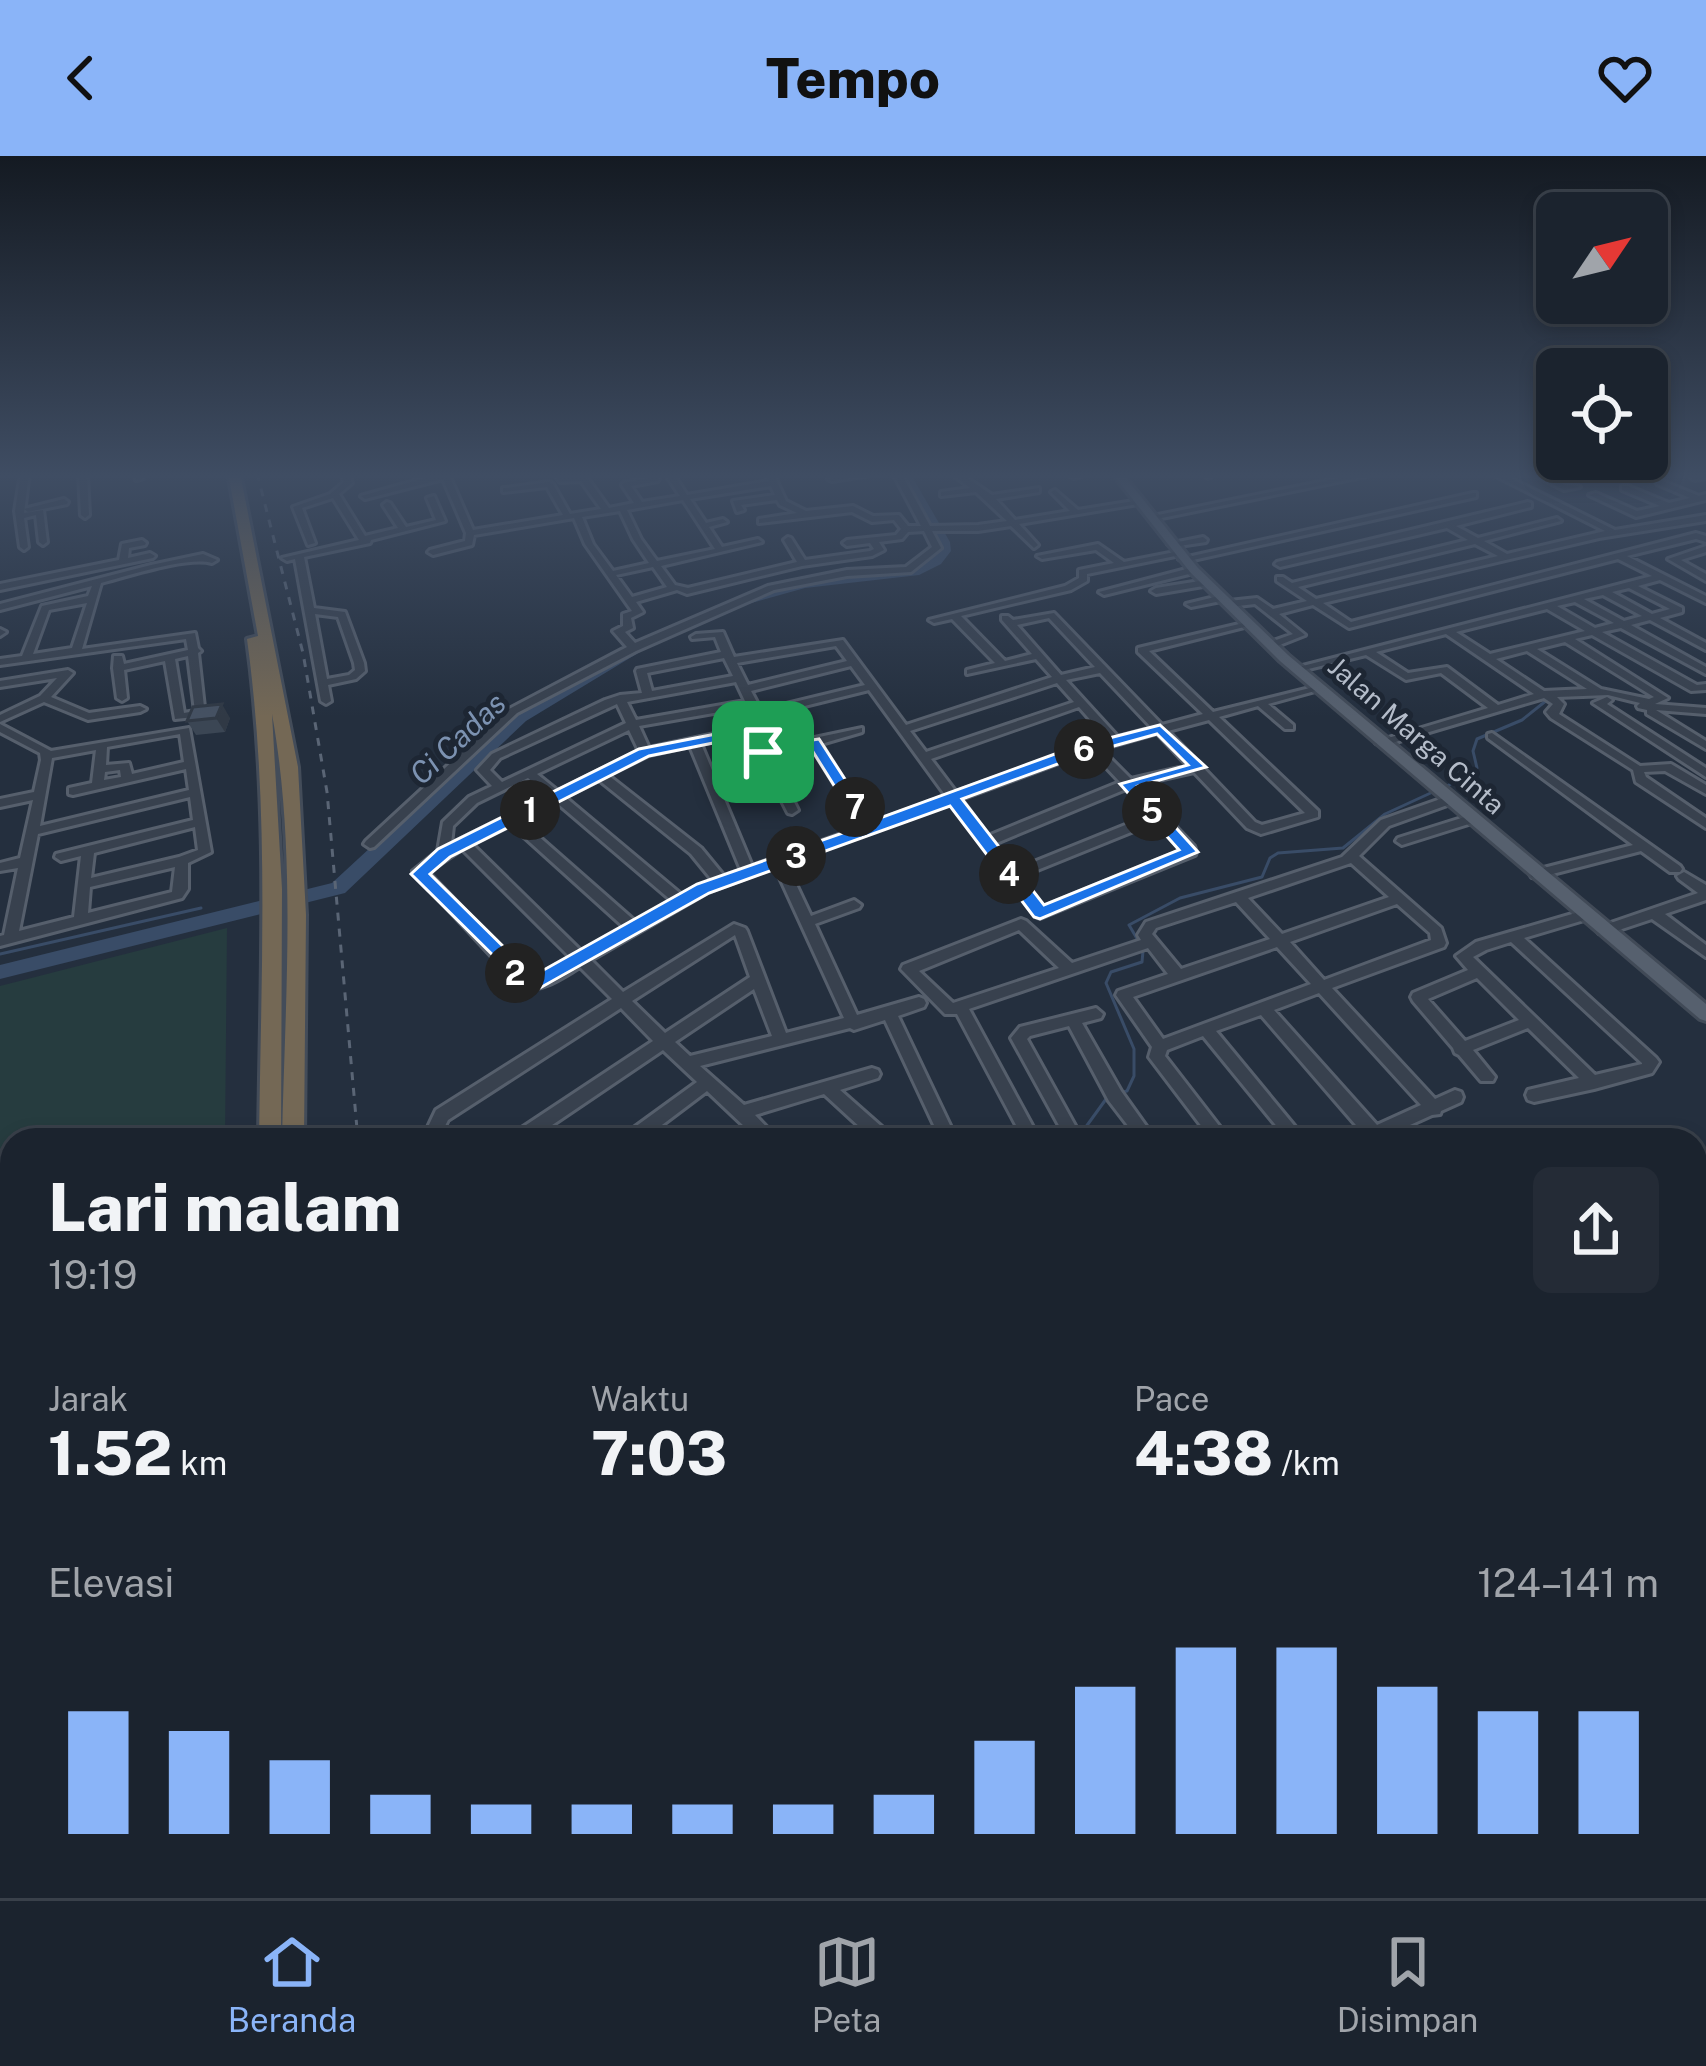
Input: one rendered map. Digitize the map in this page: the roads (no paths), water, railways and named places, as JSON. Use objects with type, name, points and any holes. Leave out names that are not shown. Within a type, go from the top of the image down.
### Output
[{"type":"highway","points":[[238,554],[264,693],[285,885]]},
{"type":"highway","points":[[249,554],[290,767],[285,916],[293,1128]]},
{"type":"highway","points":[[271,1128],[285,916]]},
{"type":"main road","name":"Jalan Marga Cinta","points":[[1181,554],[1296,669],[1706,1014]]},
{"type":"street","points":[[122,561],[123,554]]},
{"type":"street","points":[[0,587],[20,587],[59,576],[59,581],[67,582],[122,561],[161,554]]},
{"type":"street","points":[[306,554],[293,557],[326,700]]},
{"type":"street","points":[[598,554],[638,613],[626,616],[628,628],[618,631],[634,648]]},
{"type":"street","points":[[651,554],[673,589]]},
{"type":"street","points":[[614,574],[700,554]]},
{"type":"street","points":[[797,554],[802,563]]},
{"type":"street","points":[[630,601],[858,554]]},
{"type":"street","points":[[370,844],[513,711],[634,648],[771,588],[916,567],[930,554]]},
{"type":"street","points":[[1042,556],[1051,554]]},
{"type":"street","points":[[1107,554],[1120,564]]},
{"type":"street","points":[[1104,592],[1159,577],[1186,554]]},
{"type":"street","points":[[934,620],[1068,589],[1084,580],[1081,573],[1197,554]]},
{"type":"street","points":[[1280,564],[1322,554]]},
{"type":"street","points":[[1411,554],[1285,583],[1349,625],[1624,554]]},
{"type":"street","points":[[1507,554],[1550,573]]},
{"type":"street","points":[[1275,614],[1524,554]]},
{"type":"street","points":[[1696,554],[1673,559],[1706,578]]},
{"type":"street","points":[[1619,556],[1706,601]]},
{"type":"street","points":[[0,607],[142,568],[203,557],[212,560]]},
{"type":"street","points":[[1139,560],[1159,577]]},
{"type":"street","points":[[1495,561],[1528,579]]},
{"type":"street","points":[[815,562],[824,577]]},
{"type":"street","points":[[1296,669],[1630,585],[1670,581]]},
{"type":"street","points":[[1156,591],[1206,583]]},
{"type":"street","points":[[75,651],[97,584]]},
{"type":"street","points":[[1630,585],[1679,610]]},
{"type":"street","points":[[687,590],[711,613]]},
{"type":"street","points":[[1605,592],[1706,647]]},
{"type":"street","points":[[26,658],[45,608],[90,599]]},
{"type":"street","points":[[1192,604],[1254,599],[1300,635],[1272,646]]},
{"type":"street","points":[[1577,599],[1706,671]]},
{"type":"street","points":[[1488,658],[1706,601]]},
{"type":"street","points":[[1549,606],[1702,690]]},
{"type":"street","points":[[994,607],[1115,740]]},
{"type":"street","points":[[309,611],[342,614],[359,663],[360,671],[352,677],[323,683]]},
{"type":"street","points":[[1010,624],[1050,614],[1251,825],[1262,830],[1314,814],[1142,649],[1248,622]]},
{"type":"street","points":[[955,616],[1003,664]]},
{"type":"street","points":[[1685,635],[1706,628]]},
{"type":"street","points":[[1448,631],[1558,704],[1552,712],[1555,716],[1638,769],[1667,767],[1706,790]]},
{"type":"street","points":[[0,662],[118,649],[191,634],[204,711],[179,717],[170,657]]},
{"type":"street","points":[[696,637],[719,634],[764,728],[645,752],[444,853],[420,874],[527,985],[540,983],[721,882],[1093,747],[1318,687]]},
{"type":"street","points":[[1382,743],[1545,695],[1663,698],[1566,638]]},
{"type":"street","points":[[647,693],[642,670],[832,640],[842,646],[906,729],[1034,910],[1044,913],[1189,854],[1093,747]]},
{"type":"street","points":[[118,649],[122,698]]},
{"type":"street","points":[[1530,649],[1602,696],[1643,707],[1702,712]]},
{"type":"street","points":[[118,668],[196,651]]},
{"type":"street","points":[[1369,652],[1406,677],[1444,669],[1498,710]]},
{"type":"street","points":[[971,672],[1039,656]]},
{"type":"street","points":[[444,853],[442,839],[451,819],[473,800],[633,724],[747,696],[854,662]]},
{"type":"street","points":[[906,729],[1060,678],[1102,669]]},
{"type":"street","points":[[0,684],[68,674],[48,695],[0,723],[46,755],[181,729],[205,852],[84,884]]},
{"type":"street","points":[[23,680],[88,717],[140,709]]},
{"type":"street","points":[[500,788],[482,770],[496,756],[620,698],[647,693],[747,696],[872,686]]},
{"type":"street","points":[[1602,696],[1598,703],[1706,772]]},
{"type":"street","points":[[620,698],[645,752]]},
{"type":"street","points":[[1259,702],[1289,727]]},
{"type":"street","points":[[924,757],[1081,703]]},
{"type":"street","points":[[1643,707],[1706,746]]},
{"type":"street","points":[[763,752],[858,730]]},
{"type":"street","points":[[752,731],[792,810]]},
{"type":"street","points":[[1492,736],[1706,894]]},
{"type":"street","points":[[694,741],[748,872]]},
{"type":"street","points":[[814,742],[868,828]]},
{"type":"street","points":[[98,785],[102,744]]},
{"type":"street","points":[[46,755],[5,940],[179,893],[182,861]]},
{"type":"street","points":[[73,791],[189,765]]},
{"type":"street","points":[[99,769],[125,766],[127,779]]},
{"type":"street","points":[[986,842],[1127,784],[1198,767]]},
{"type":"street","points":[[1638,769],[1640,779],[1706,824]]},
{"type":"street","points":[[530,774],[681,901]]},
{"type":"street","points":[[600,776],[696,851],[721,882]]},
{"type":"street","points":[[31,832],[194,794]]},
{"type":"street","points":[[1141,945],[1151,925],[1352,857],[1385,823],[1442,794]]},
{"type":"street","points":[[0,803],[37,795]]},
{"type":"street","points":[[1011,876],[1157,817]]},
{"type":"street","points":[[512,819],[633,927]]},
{"type":"street","points":[[1402,841],[1471,819]]},
{"type":"street","points":[[61,857],[200,822]]},
{"type":"street","points":[[1368,842],[1371,871]]},
{"type":"street","points":[[465,844],[663,1041],[759,1128]]},
{"type":"street","points":[[1538,874],[1643,847]]},
{"type":"street","points":[[80,920],[88,850]]},
{"type":"street","points":[[1160,1046],[1439,943],[1436,931],[1352,857]]},
{"type":"street","points":[[0,867],[24,862]]},
{"type":"street","points":[[779,862],[854,1024]]},
{"type":"street","points":[[1604,930],[1706,894]]},
{"type":"street","points":[[1238,895],[1328,987],[1372,1045],[1434,1109]]},
{"type":"street","points":[[1160,1046],[1121,997],[1399,899]]},
{"type":"street","points":[[807,922],[854,905]]},
{"type":"street","points":[[1654,913],[1706,952]]},
{"type":"street","points":[[1586,915],[1462,955],[1594,1083]]},
{"type":"street","points":[[1067,967],[1024,924],[908,969],[943,1008],[961,1008],[1067,967],[1141,945]]},
{"type":"street","points":[[437,1128],[442,1115],[736,929],[781,1040]]},
{"type":"street","points":[[1514,937],[1651,1062],[1647,1070],[1534,1094]]},
{"type":"street","points":[[1141,945],[1178,976]]},
{"type":"street","points":[[1477,972],[1418,997],[1487,1077]]},
{"type":"street","points":[[535,1128],[758,979]]},
{"type":"street","points":[[691,1063],[854,1024],[919,1003]]},
{"type":"street","points":[[961,1008],[1025,1128]]},
{"type":"street","points":[[1265,1009],[1361,1128]]},
{"type":"street","points":[[889,1013],[943,1128]]},
{"type":"street","points":[[1067,1128],[1019,1039],[1025,1031],[1096,1014]]},
{"type":"street","points":[[1072,1019],[1112,1091],[1139,1128]]},
{"type":"street","points":[[1460,1049],[1529,1022]]},
{"type":"street","points":[[1206,1030],[1288,1128]]},
{"type":"street","points":[[1160,1046],[1157,1058],[1212,1128]]},
{"type":"street","points":[[743,1112],[872,1074]]},
{"type":"street","points":[[645,1128],[708,1082]]},
{"type":"street","points":[[829,1089],[872,1128]]},
{"type":"street","points":[[1389,1128],[1455,1096]]},
{"type":"waterway","name":"Ci Cadas","points":[[735,606],[805,584],[914,573],[942,554]]},
{"type":"waterway","name":"Ci Cadas","points":[[0,972],[338,888],[520,718],[641,647]]},
{"type":"waterway","points":[[1444,788],[1477,768],[1473,751],[1477,739],[1522,720],[1547,700]]},
{"type":"waterway","points":[[1661,705],[1706,707]]},
{"type":"waterway","points":[[1139,942],[1129,925],[1180,898],[1262,877],[1270,858],[1278,853],[1343,848],[1385,814],[1435,791]]},
{"type":"waterway","points":[[0,954],[201,908]]},
{"type":"waterway","points":[[1118,1093],[1127,1091],[1134,1076],[1134,1049],[1106,983],[1111,972],[1142,962],[1143,951]]},
{"type":"waterway","points":[[1085,1128],[1109,1095]]},
{"type":"railway","points":[[278,554],[303,653],[327,792],[357,1128]]}]
